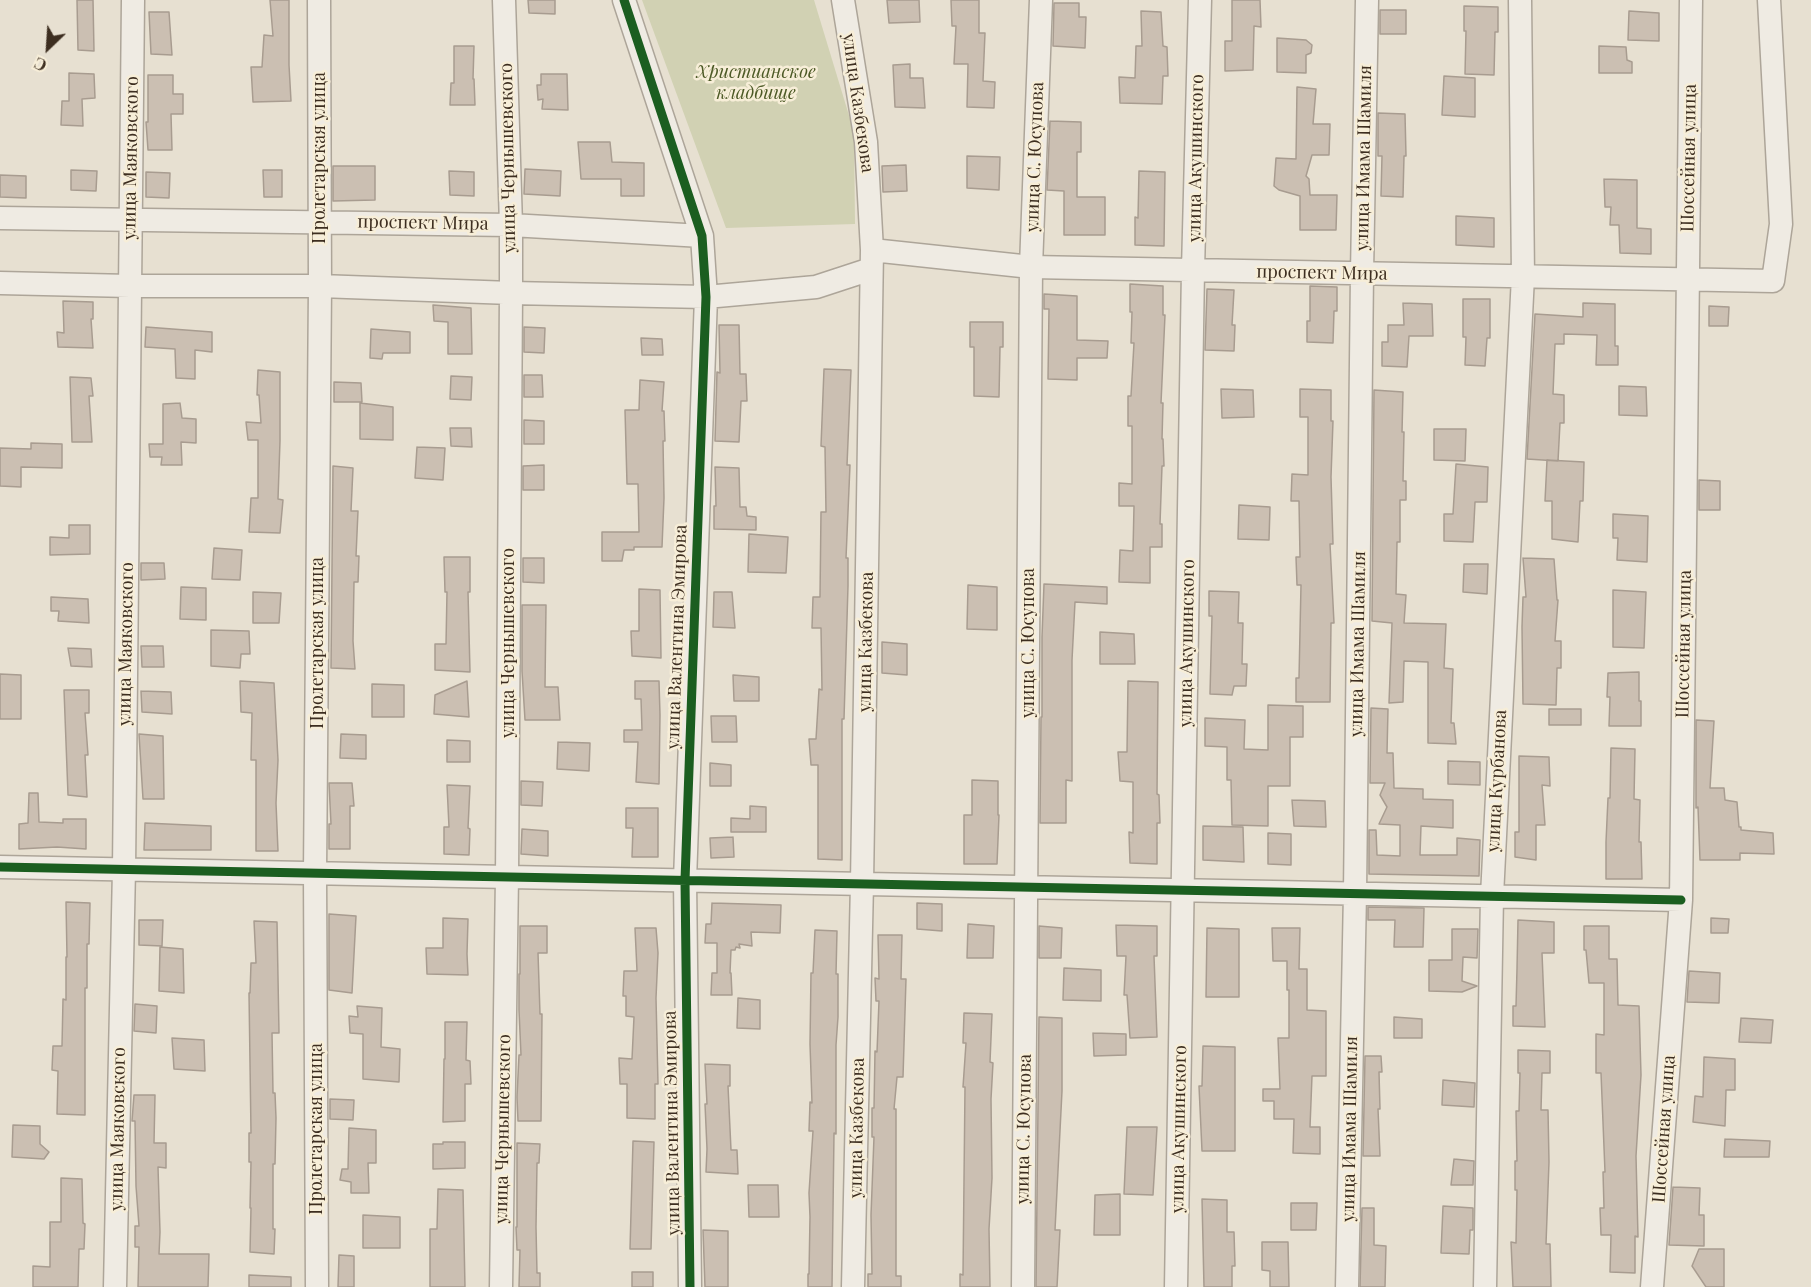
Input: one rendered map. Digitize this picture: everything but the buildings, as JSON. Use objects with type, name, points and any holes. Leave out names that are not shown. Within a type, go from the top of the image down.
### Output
[{"type":"street","name":"улица Маяковского","points":[[115,1287],[124,869],[133,0]]},
{"type":"street","name":"Пролетарская улица","points":[[317,1287],[315,873],[320,286],[319,0]]},
{"type":"street","name":"улица Чернышевского","points":[[501,1287],[507,876],[511,293],[504,0]]},
{"type":"street","name":"улица Валентина Эмирова","points":[[624,0],[702,236],[706,297],[685,880],[690,1287]]},
{"type":"street","name":"улица Казбекова","points":[[843,0],[867,142],[871,260],[862,883],[853,1287]]},
{"type":"street","name":"улица С. Юсупова","points":[[1023,1287],[1031,267],[1041,0]]},
{"type":"street","name":"улица Акушинского","points":[[1176,1287],[1193,270],[1200,0]]},
{"type":"street","name":"улица Имама Шамиля","points":[[1347,1287],[1355,893],[1367,0]]},
{"type":"street","name":"улица Курбанова","points":[[1485,1287],[1492,896],[1522,276],[1520,0]]},
{"type":"street","name":"Шоссейная улица","points":[[1652,1287],[1681,900],[1691,0]]},
{"type":"street","name":"проспект Мира","points":[[871,260],[1031,267],[1773,281],[1781,225],[1769,0]]},
{"type":"street","name":"проспект Мира","points":[[0,218],[511,225],[702,236]]},
{"type":"street","points":[[0,283],[320,286],[706,297],[816,287],[871,260]]},
{"type":"street","points":[[0,867],[1681,900]]},
{"type":"green space","name":"Христианское кладбище","points":[[642,0],[814,0],[854,132],[855,224],[726,228]]},
{"type":"cycle path","points":[[624,0],[702,236],[706,297],[685,880],[690,1287]]},
{"type":"cycle path","points":[[0,867],[1681,900]]}]
